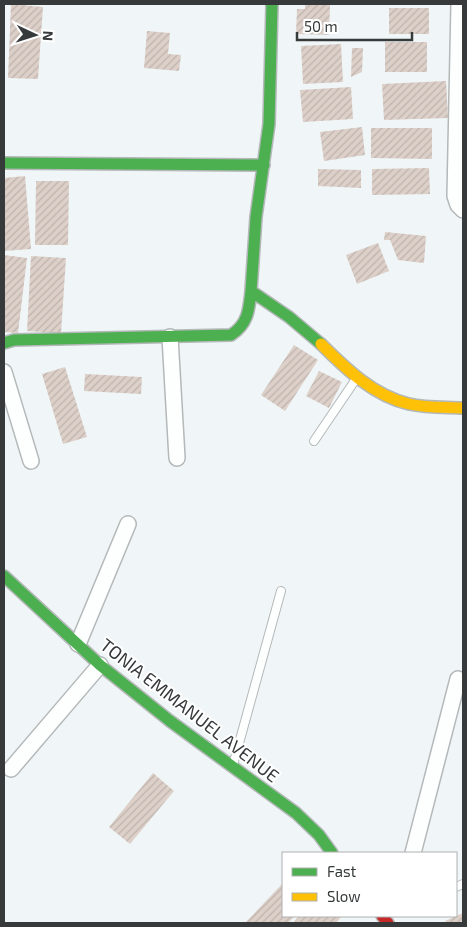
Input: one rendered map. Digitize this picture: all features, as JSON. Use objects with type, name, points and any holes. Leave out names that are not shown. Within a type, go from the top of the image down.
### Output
[{"type":"street","points":[[4,343],[14,340],[232,335],[240,330],[248,321],[256,217],[270,124],[272,4]]},
{"type":"street","points":[[459,4],[455,196],[458,205],[463,210]]},
{"type":"street","points":[[4,163],[264,165]]},
{"type":"street","points":[[251,291],[300,325],[357,378],[394,399],[404,403],[463,408]]},
{"type":"street","points":[[170,336],[177,458]]},
{"type":"street","points":[[4,372],[31,461]]},
{"type":"street","points":[[78,644],[128,524]]},
{"type":"street","name":"TONIA EMMANUEL AVENUE","points":[[4,576],[100,665],[170,721],[296,813],[319,835],[331,852]]},
{"type":"street","points":[[11,769],[100,665]]},
{"type":"street","points":[[412,852],[458,679]]},
{"type":"lane","points":[[314,441],[357,378]]},
{"type":"lane","points":[[233,767],[281,591]]},
{"type":"building","points":[[11,4],[43,7],[38,79],[8,78]]},
{"type":"building","points":[[305,4],[330,4],[329,35],[296,34],[297,9],[305,9]]},
{"type":"building","points":[[389,8],[429,8],[429,34],[389,34]]},
{"type":"building","points":[[147,31],[170,33],[168,54],[181,55],[179,71],[144,68]]},
{"type":"building","points":[[385,42],[427,42],[427,72],[385,72]]},
{"type":"building","points":[[341,44],[343,82],[303,84],[301,46]]},
{"type":"building","points":[[352,48],[363,48],[362,72],[351,77]]},
{"type":"building","points":[[446,81],[448,118],[384,120],[382,84]]},
{"type":"building","points":[[351,87],[353,119],[303,122],[300,90]]},
{"type":"building","points":[[362,127],[365,155],[324,161],[320,132]]},
{"type":"building","points":[[371,128],[432,128],[432,159],[371,158]]},
{"type":"building","points":[[429,168],[430,194],[372,195],[372,169]]},
{"type":"building","points":[[318,169],[361,170],[361,188],[318,186]]},
{"type":"building","points":[[25,176],[31,249],[4,251],[4,178]]},
{"type":"building","points":[[36,181],[69,181],[68,245],[35,245]]},
{"type":"building","points":[[385,232],[426,236],[424,263],[398,260],[390,240],[384,240]]},
{"type":"building","points":[[378,243],[389,271],[357,284],[346,255]]},
{"type":"building","points":[[4,255],[27,258],[18,333],[4,332]]},
{"type":"building","points":[[31,256],[66,258],[61,333],[27,331]]},
{"type":"building","points":[[294,345],[318,360],[285,411],[261,395]]},
{"type":"building","points":[[65,367],[87,437],[63,444],[42,374]]},
{"type":"building","points":[[319,371],[342,382],[329,408],[306,396]]},
{"type":"building","points":[[85,374],[142,377],[141,394],[84,391]]},
{"type":"building","points":[[153,773],[174,791],[130,844],[109,827]]},
{"type":"building","points":[[282,884],[282,917],[294,917],[288,923],[245,923]]},
{"type":"building","points":[[463,913],[463,923],[447,923],[445,921],[457,917]]},
{"type":"building","points":[[298,917],[341,917],[336,923],[293,923]]},
{"type":"traffic: fast","points":[[272,4],[269,124],[256,217],[251,291],[289,317],[321,344]]},
{"type":"traffic: fast","points":[[4,163],[264,165]]},
{"type":"traffic: fast","points":[[4,343],[14,340],[231,335],[237,331],[247,316],[251,291]]},
{"type":"traffic: fast","points":[[4,576],[100,665],[170,721],[296,813],[319,835],[331,852]]},
{"type":"traffic: slow","points":[[321,344],[351,372],[384,395],[409,404],[429,407],[463,408]]},
{"type":"traffic: jam","points":[[383,917],[388,923]]}]
